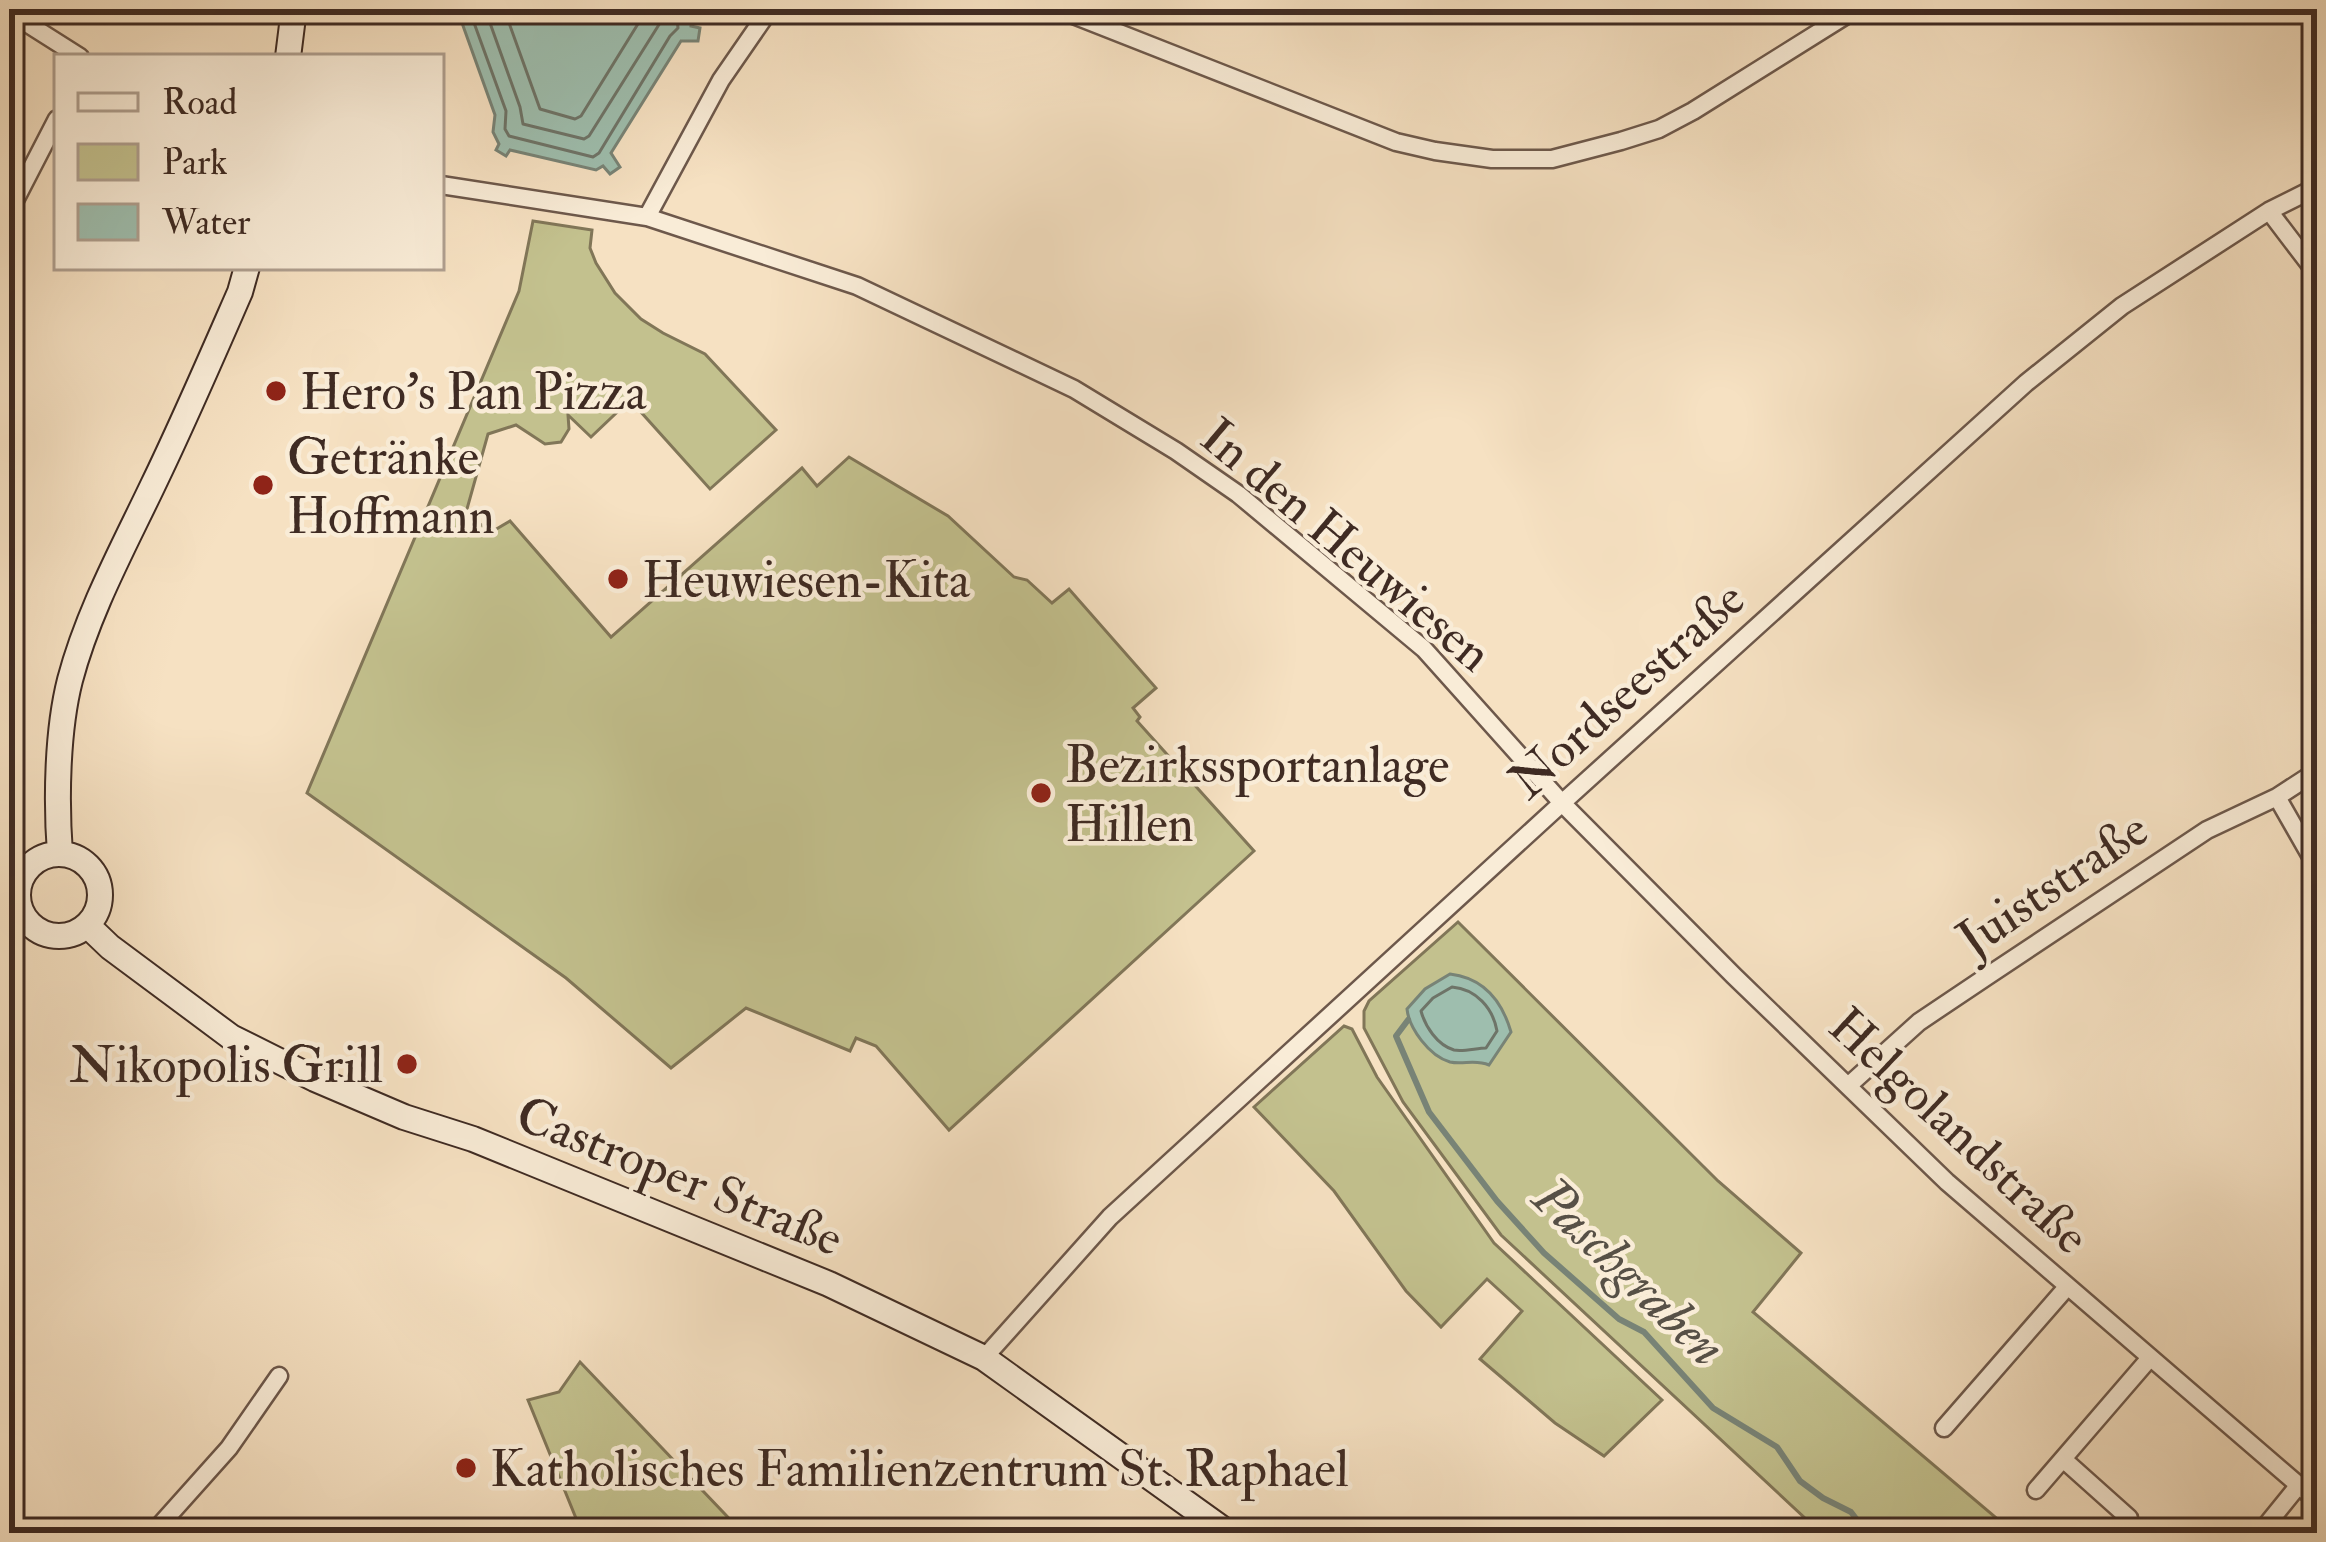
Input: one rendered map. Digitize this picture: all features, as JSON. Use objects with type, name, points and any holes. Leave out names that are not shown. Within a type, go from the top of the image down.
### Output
[{"type":"main road","points":[[287,54],[294,9]]},
{"type":"main road","points":[[60,854],[59,760],[70,681],[96,606],[186,416],[246,270]]},
{"type":"main road","points":[[60,854],[83,861],[98,880],[99,904],[87,925],[66,935],[42,932],[14,906],[27,869],[37,860],[60,854]]},
{"type":"main road","name":"Castroper Straße","points":[[87,925],[231,1037],[315,1079],[404,1117],[473,1138],[829,1284],[984,1358],[1228,1533]]},
{"type":"street","points":[[647,217],[721,80],[770,9]]},
{"type":"street","points":[[1058,9],[1098,16],[1396,142],[1492,159],[1552,159],[1659,129],[1856,9]]},
{"type":"street","points":[[9,12],[75,54]]},
{"type":"street","points":[[9,212],[54,125]]},
{"type":"street","name":"In den Heuwiesen","points":[[444,184],[647,217],[857,286],[1074,389],[1238,494],[1424,649],[1562,802]]},
{"type":"street","name":"Nordseestraße","points":[[984,1358],[1110,1217],[2026,382],[2122,306],[2269,212],[2317,187]]},
{"type":"street","points":[[2269,212],[2317,274]]},
{"type":"street","name":"Juiststraße","points":[[1848,1086],[1919,1022],[1986,976],[2207,830],[2277,797],[2317,771]]},
{"type":"street","points":[[2277,797],[2317,867]]},
{"type":"street","name":"Helgolandstraße","points":[[1562,802],[1947,1182],[2317,1501]]},
{"type":"street","points":[[1944,1428],[2067,1287]]},
{"type":"street","points":[[2036,1490],[2149,1358]]},
{"type":"street","points":[[153,1533],[229,1448],[279,1376]]},
{"type":"street","points":[[2063,1459],[2129,1518]]},
{"type":"street","points":[[2260,1533],[2298,1486]]},
{"type":"green space","points":[[533,221],[592,230],[590,248],[615,293],[641,319],[705,354],[776,430],[710,489],[630,400],[591,437],[568,415],[569,429],[561,442],[545,444],[516,425],[488,434],[465,516],[493,531],[510,521],[611,637],[802,468],[817,486],[849,457],[948,516],[1014,577],[1027,580],[1052,603],[1069,589],[1156,688],[1133,708],[1140,717],[1137,721],[1254,851],[949,1130],[876,1046],[856,1038],[850,1051],[746,1008],[671,1068],[566,978],[307,793],[519,291]]},
{"type":"green space","points":[[1458,922],[1718,1181],[1801,1253],[1753,1312],[2014,1533],[1821,1533],[1501,1235],[1403,1102],[1364,1028],[1369,1001]]},
{"type":"green space","points":[[1344,1026],[1352,1029],[1377,1077],[1494,1243],[1662,1400],[1604,1456],[1555,1423],[1480,1359],[1522,1311],[1487,1279],[1441,1327],[1406,1291],[1334,1191],[1254,1107]]},
{"type":"green space","points":[[580,1362],[743,1533],[582,1533],[528,1400],[559,1392]]},
{"type":"water","points":[[457,9],[683,9],[692,18],[691,26],[700,28],[698,41],[681,41],[611,153],[620,167],[610,174],[603,166],[596,170],[510,150],[506,156],[496,150],[495,115]]},
{"type":"water","points":[[1450,974],[1482,986],[1507,1021],[1511,1032],[1489,1065],[1442,1059],[1412,1024],[1407,1009],[1425,989]]},
{"type":"waterway","name":"Paschgraben","points":[[1408,1020],[1396,1036],[1429,1112],[1497,1201],[1544,1253],[1619,1319],[1644,1332],[1713,1408],[1777,1447],[1800,1481],[1851,1512],[1867,1533]]},
{"type":"place","name":"Hero's Pan Pizza","points":[[276,391]]},
{"type":"place","name":"Getränke Hoffmann","points":[[263,485]]},
{"type":"place","name":"Heuwiesen-Kita","points":[[618,579]]},
{"type":"place","name":"Bezirkssportanlage Hillen","points":[[1041,793]]},
{"type":"place","name":"Nikopolis Grill","points":[[407,1064]]},
{"type":"place","name":"Katholisches Familienzentrum St. Raphael","points":[[466,1468]]}]
